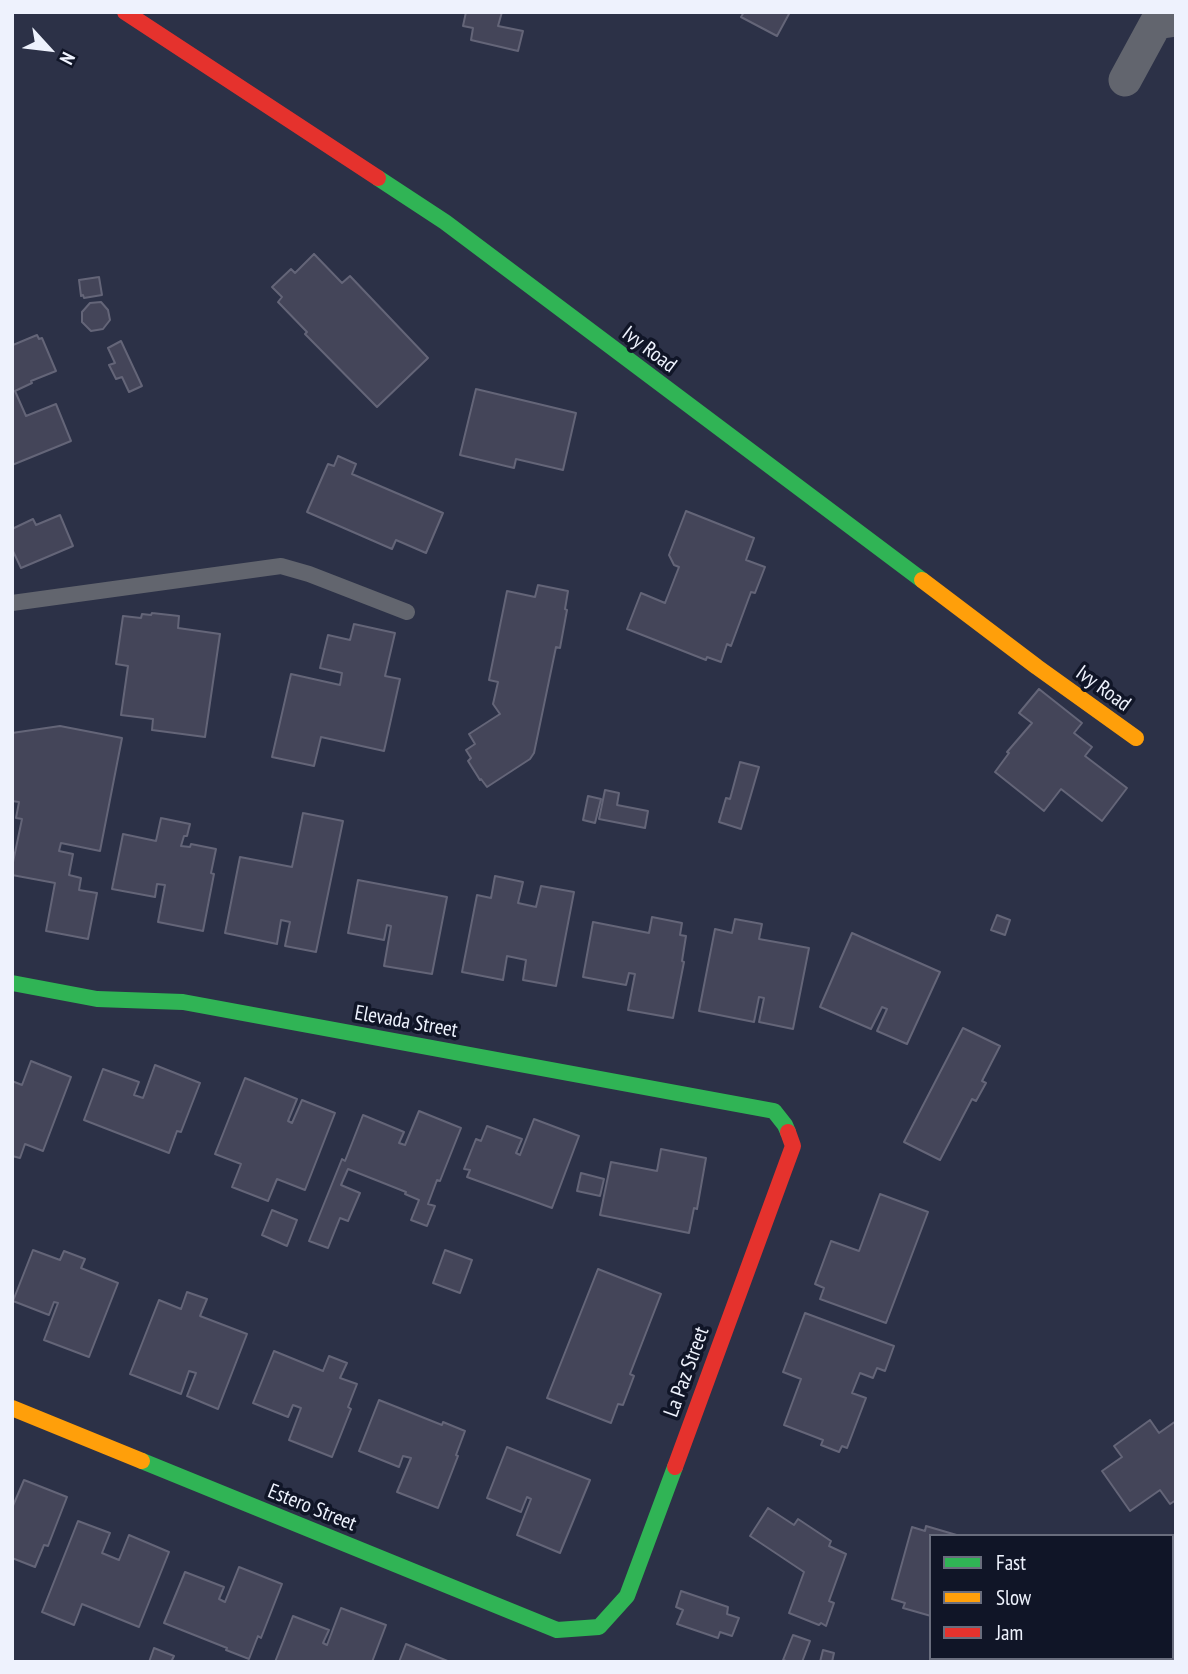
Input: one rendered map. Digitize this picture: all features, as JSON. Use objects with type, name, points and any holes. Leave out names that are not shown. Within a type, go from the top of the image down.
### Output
[{"type":"street","name":"Ivy Road","points":[[125,12],[445,222],[1037,667],[1136,738]]},
{"type":"street","points":[[1125,80],[1156,23],[1176,20]]},
{"type":"street","name":"Elevada Street","points":[[12,983],[97,999],[183,1002],[774,1111],[785,1125]]},
{"type":"street","name":"La Paz Street","points":[[599,1627],[627,1596],[793,1146],[785,1125]]},
{"type":"street","name":"Estero Street","points":[[12,1408],[556,1630],[599,1627]]},
{"type":"lane","points":[[12,603],[281,566],[309,573],[407,612]]},
{"type":"building","points":[[466,12],[502,12],[498,26],[523,31],[518,51],[471,40],[473,28],[463,26]]},
{"type":"building","points":[[744,12],[790,12],[777,36],[741,17]]},
{"type":"building","points":[[314,254],[342,283],[350,276],[428,358],[377,407],[305,334],[307,332],[278,302],[282,297],[272,287],[291,269],[295,273]]},
{"type":"building","points":[[99,277],[102,295],[84,298],[81,296],[79,280]]},
{"type":"building","points":[[101,302],[108,310],[110,320],[103,329],[91,331],[82,322],[82,312],[90,303]]},
{"type":"building","points":[[37,335],[39,339],[42,338],[56,371],[15,391],[26,416],[56,404],[71,441],[12,465],[12,343],[13,345]]},
{"type":"building","points":[[121,341],[142,386],[129,392],[122,377],[116,379],[109,365],[115,363],[108,348]]},
{"type":"building","points":[[476,389],[576,413],[563,470],[516,459],[514,468],[460,455]]},
{"type":"building","points":[[338,456],[356,464],[352,474],[443,513],[426,553],[396,540],[392,549],[307,512],[328,464],[334,466]]},
{"type":"building","points":[[686,511],[754,538],[746,560],[765,567],[755,593],[751,592],[731,646],[727,644],[721,662],[707,657],[706,660],[627,629],[641,593],[665,603],[679,567],[674,565],[669,555]]},
{"type":"building","points":[[60,515],[73,546],[21,568],[12,549],[12,529],[33,519],[36,525]]},
{"type":"building","points":[[538,585],[568,591],[560,648],[556,647],[534,753],[530,759],[487,787],[468,761],[471,758],[466,750],[475,744],[469,734],[500,714],[493,704],[498,682],[489,680],[507,591],[535,597]]},
{"type":"building","points":[[142,614],[179,616],[178,628],[220,634],[205,737],[152,730],[153,719],[121,715],[128,666],[116,664],[123,616],[141,618]]},
{"type":"building","points":[[354,624],[395,633],[385,676],[400,679],[384,751],[321,737],[314,766],[272,757],[291,674],[340,685],[342,673],[320,668],[328,635],[350,640]]},
{"type":"building","points":[[1039,689],[1082,723],[1074,733],[1092,747],[1085,756],[1127,788],[1102,821],[1061,789],[1044,811],[995,772],[1009,753],[1007,752],[1032,723],[1019,713]]},
{"type":"building","points":[[60,726],[122,738],[100,851],[61,843],[59,851],[73,854],[69,875],[81,878],[79,890],[97,893],[88,939],[46,931],[55,883],[12,875],[22,819],[16,818],[19,802],[12,801],[12,733]]},
{"type":"building","points":[[740,762],[759,767],[741,829],[719,822],[726,798],[730,799]]},
{"type":"building","points":[[605,790],[619,793],[617,805],[648,811],[645,828],[599,819]]},
{"type":"building","points":[[588,796],[601,799],[595,823],[583,820]]},
{"type":"building","points":[[303,813],[343,821],[316,952],[285,946],[290,922],[281,920],[277,944],[225,933],[240,857],[292,867]]},
{"type":"building","points":[[161,818],[190,824],[181,846],[190,847],[191,844],[216,849],[203,931],[158,922],[165,885],[157,884],[155,897],[112,889],[123,834],[156,841]]},
{"type":"building","points":[[495,876],[523,882],[518,903],[536,907],[541,886],[574,892],[556,986],[523,980],[526,960],[507,956],[503,980],[462,972],[477,895],[491,898]]},
{"type":"building","points":[[358,880],[447,897],[432,974],[384,966],[391,926],[387,925],[384,940],[348,933]]},
{"type":"building","points":[[997,915],[1010,920],[1005,935],[991,930]]},
{"type":"building","points":[[652,917],[682,923],[680,935],[686,936],[673,1018],[628,1010],[635,974],[629,973],[626,985],[583,977],[593,922],[649,933]]},
{"type":"building","points":[[735,919],[762,924],[759,939],[809,948],[793,1029],[759,1022],[764,998],[759,997],[754,1022],[699,1011],[715,929],[732,933]]},
{"type":"building","points":[[852,933],[940,972],[907,1044],[877,1031],[887,1009],[882,1007],[871,1029],[820,1007]]},
{"type":"building","points":[[963,1028],[1000,1046],[982,1081],[986,1083],[976,1101],[972,1099],[940,1160],[904,1142]]},
{"type":"building","points":[[31,1061],[71,1077],[43,1151],[25,1144],[20,1158],[12,1156],[12,1081],[22,1085]]},
{"type":"building","points":[[155,1065],[200,1083],[181,1132],[177,1131],[169,1153],[84,1120],[103,1069],[139,1082],[134,1095],[143,1098]]},
{"type":"building","points":[[245,1078],[297,1099],[288,1121],[292,1123],[302,1100],[335,1113],[305,1190],[277,1179],[268,1201],[232,1187],[241,1164],[215,1154]]},
{"type":"building","points":[[419,1111],[461,1128],[428,1204],[435,1206],[427,1226],[411,1220],[419,1200],[405,1194],[406,1192],[348,1169],[341,1185],[360,1193],[348,1221],[340,1218],[328,1248],[309,1241],[363,1115],[404,1132],[399,1143],[405,1145]]},
{"type":"building","points":[[534,1119],[579,1136],[552,1208],[467,1177],[470,1170],[464,1169],[476,1139],[481,1141],[487,1126],[522,1139],[516,1153],[520,1155]]},
{"type":"building","points":[[661,1149],[706,1158],[697,1209],[694,1208],[689,1233],[600,1215],[611,1162],[657,1171]]},
{"type":"building","points":[[581,1173],[604,1179],[600,1196],[577,1191]]},
{"type":"building","points":[[880,1194],[928,1212],[886,1323],[820,1299],[824,1288],[815,1284],[831,1241],[859,1251]]},
{"type":"building","points":[[272,1210],[297,1220],[287,1246],[262,1235]]},
{"type":"building","points":[[33,1250],[60,1260],[64,1251],[85,1259],[81,1268],[118,1283],[89,1357],[44,1340],[58,1303],[54,1302],[49,1315],[13,1301]]},
{"type":"building","points":[[445,1250],[472,1260],[460,1293],[433,1283]]},
{"type":"building","points":[[598,1269],[661,1294],[630,1374],[634,1376],[623,1405],[618,1404],[611,1423],[547,1398]]},
{"type":"building","points":[[187,1292],[207,1299],[200,1316],[247,1334],[218,1409],[187,1396],[196,1373],[189,1371],[181,1394],[130,1374],[159,1300],[181,1309]]},
{"type":"building","points":[[805,1313],[894,1346],[885,1371],[877,1368],[873,1378],[860,1373],[852,1393],[866,1398],[847,1448],[842,1446],[839,1452],[821,1445],[823,1440],[784,1425],[801,1379],[783,1372]]},
{"type":"building","points":[[274,1351],[323,1371],[329,1356],[347,1363],[340,1378],[357,1384],[348,1407],[351,1409],[332,1457],[289,1440],[301,1408],[293,1405],[288,1417],[253,1403]]},
{"type":"building","points":[[379,1400],[442,1425],[443,1422],[465,1431],[438,1508],[397,1492],[411,1458],[403,1456],[399,1467],[359,1451]]},
{"type":"building","points":[[1150,1420],[1159,1433],[1176,1421],[1176,1500],[1170,1504],[1160,1490],[1130,1511],[1102,1471],[1122,1457],[1114,1446]]},
{"type":"building","points":[[507,1447],[590,1480],[560,1553],[517,1535],[531,1499],[527,1497],[521,1512],[487,1498]]},
{"type":"building","points":[[24,1480],[67,1497],[48,1546],[44,1545],[35,1567],[12,1558],[12,1508]]},
{"type":"building","points":[[768,1508],[794,1525],[798,1519],[831,1541],[829,1546],[846,1554],[829,1601],[834,1603],[826,1626],[789,1613],[804,1572],[750,1536]]},
{"type":"building","points":[[78,1521],[110,1533],[102,1553],[119,1560],[129,1535],[169,1552],[139,1627],[82,1604],[74,1625],[42,1612]]},
{"type":"building","points":[[926,1526],[953,1534],[929,1534],[929,1615],[903,1608],[905,1603],[892,1599],[912,1527],[925,1531]]},
{"type":"building","points":[[239,1567],[282,1584],[261,1638],[258,1636],[249,1659],[164,1623],[185,1572],[224,1587],[219,1599],[225,1602]]},
{"type":"building","points":[[681,1591],[728,1607],[727,1614],[739,1618],[732,1636],[720,1632],[718,1638],[677,1624],[683,1610],[676,1607]]},
{"type":"building","points":[[341,1608],[386,1625],[372,1662],[275,1662],[293,1616],[329,1630],[323,1643],[327,1645]]},
{"type":"building","points":[[793,1635],[810,1641],[802,1662],[783,1660]]},
{"type":"building","points":[[406,1644],[450,1662],[399,1662]]},
{"type":"building","points":[[154,1648],[174,1656],[171,1662],[149,1662]]},
{"type":"building","points":[[823,1650],[834,1653],[832,1662],[820,1662]]},
{"type":"traffic: fast","points":[[378,178],[445,222],[922,580]]},
{"type":"traffic: fast","points":[[12,983],[97,999],[183,1002],[774,1111],[788,1132]]},
{"type":"traffic: fast","points":[[142,1461],[557,1630],[599,1627],[627,1596],[675,1467]]},
{"type":"traffic: slow","points":[[922,580],[1136,738]]},
{"type":"traffic: slow","points":[[12,1408],[142,1461]]},
{"type":"traffic: jam","points":[[125,12],[378,178]]},
{"type":"traffic: jam","points":[[675,1467],[793,1146],[788,1132]]}]
